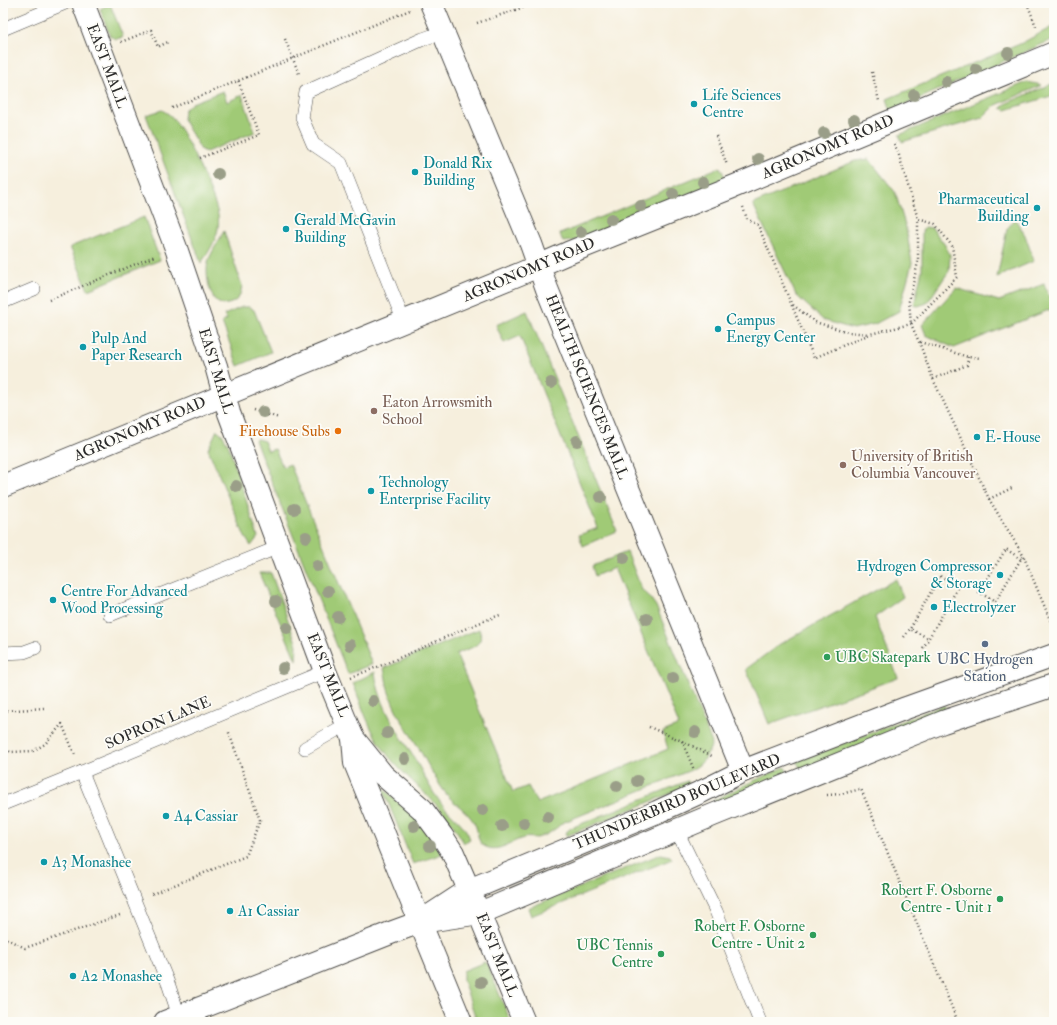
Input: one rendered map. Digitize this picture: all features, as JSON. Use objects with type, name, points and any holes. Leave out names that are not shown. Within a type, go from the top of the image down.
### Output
[{"type":"street","name":"EAST MALL","points":[[83,3],[176,248],[217,370],[229,413],[325,671],[350,731],[355,763],[461,1022]]},
{"type":"street","name":"HEALTH SCIENCES MALL","points":[[421,6],[443,32],[531,244],[538,266],[629,493],[743,771]]},
{"type":"street","name":"AGRONOMY ROAD","points":[[3,486],[249,386],[568,253],[742,183],[1054,53]]},
{"type":"street","name":"THUNDERBIRD BOULEVARD","points":[[420,922],[469,890],[657,812],[743,771],[912,700],[1036,657]]},
{"type":"street","name":"THUNDERBIRD BOULEVARD","points":[[172,1019],[420,922],[480,913],[943,722],[1054,685]]},
{"type":"street","name":"EAST MALL","points":[[350,731],[384,775],[422,809],[453,853],[480,913],[524,1022]]},
{"type":"lane","points":[[3,29],[65,3]]},
{"type":"lane","points":[[404,322],[340,163],[313,144],[302,118],[306,92],[423,39],[443,32]]},
{"type":"lane","points":[[3,302],[34,289]]},
{"type":"lane","points":[[110,614],[279,547]]},
{"type":"lane","points":[[3,654],[24,652],[35,648]]},
{"type":"lane","name":"SOPRON LANE","points":[[3,804],[325,671]]},
{"type":"lane","points":[[305,748],[350,731]]},
{"type":"lane","points":[[82,772],[165,976],[172,1019]]},
{"type":"lane","points":[[677,831],[716,910],[760,1022]]},
{"type":"path","points":[[1027,3],[1037,29]]},
{"type":"path","points":[[172,108],[421,6]]},
{"type":"path","points":[[477,23],[524,6]]},
{"type":"path","points":[[118,43],[152,30],[158,46],[168,42]]},
{"type":"path","points":[[285,39],[306,92]]},
{"type":"path","points":[[872,72],[880,105]]},
{"type":"path","points":[[200,158],[259,135],[238,80]]},
{"type":"path","points":[[716,136],[728,167]]},
{"type":"path","points":[[892,139],[898,152],[918,219],[918,262],[909,302],[911,324],[933,379],[988,499],[1024,554],[1054,629]]},
{"type":"path","points":[[741,204],[747,219],[758,224],[814,358],[870,334],[911,324],[957,277],[952,246],[935,224],[918,219]]},
{"type":"path","points":[[45,302],[176,248]]},
{"type":"path","points":[[792,305],[815,322],[848,332],[870,334]]},
{"type":"path","points":[[919,342],[968,357],[981,358]]},
{"type":"path","points":[[933,379],[967,366],[968,357]]},
{"type":"path","points":[[252,410],[279,418]]},
{"type":"path","points":[[988,499],[1014,487]]},
{"type":"path","points":[[1021,559],[1006,549],[979,592],[995,602],[1021,559],[1024,554]]},
{"type":"path","points":[[904,637],[940,576],[959,586],[923,648]]},
{"type":"path","points":[[347,678],[378,667],[500,615]]},
{"type":"path","points":[[910,629],[928,638]]},
{"type":"path","points":[[3,711],[44,708]]},
{"type":"path","points":[[3,746],[10,752],[33,751],[46,744],[62,724],[77,759]]},
{"type":"path","points":[[649,727],[682,741],[713,757]]},
{"type":"path","points":[[147,896],[246,856],[260,820],[227,730]]},
{"type":"path","points":[[682,741],[696,774]]},
{"type":"path","points":[[826,795],[841,794],[861,789],[958,1022]]},
{"type":"path","points":[[3,937],[25,948],[121,915]]},
{"type":"green space","points":[[110,4],[123,37],[116,39],[110,36],[100,9]]},
{"type":"green space","points":[[1054,26],[1054,39],[891,111],[887,99],[1020,44]]},
{"type":"green space","points":[[1027,82],[1042,85],[994,106],[982,118],[902,142],[899,135]]},
{"type":"green space","points":[[1054,83],[1054,95],[1006,110],[1001,108],[1007,103]]},
{"type":"green space","points":[[223,91],[227,102],[242,95],[255,132],[206,152],[201,150],[183,119],[184,110],[192,103]]},
{"type":"green space","points":[[162,110],[172,117],[184,135],[212,194],[216,206],[219,222],[217,234],[212,246],[201,263],[146,115]]},
{"type":"green space","points":[[869,159],[895,192],[906,228],[912,263],[899,311],[875,324],[853,329],[823,320],[796,295],[753,204],[855,161]]},
{"type":"green space","points":[[720,167],[726,179],[574,241],[563,242],[560,234]]},
{"type":"green space","points":[[144,217],[160,260],[88,290],[70,247]]},
{"type":"green space","points":[[1015,219],[1025,235],[1034,261],[997,277],[1007,229]]},
{"type":"green space","points":[[925,227],[932,228],[945,245],[950,255],[949,271],[927,303],[918,306],[914,305],[922,270],[922,231]]},
{"type":"green space","points":[[224,231],[242,286],[240,295],[236,300],[231,303],[221,304],[216,301],[211,294],[207,277],[207,267],[209,258]]},
{"type":"green space","points":[[1044,284],[1054,308],[954,348],[926,335],[922,325],[956,288],[999,301]]},
{"type":"green space","points":[[242,307],[249,307],[254,310],[271,352],[238,366],[222,322],[227,320],[224,315]]},
{"type":"green space","points":[[527,311],[617,531],[583,546],[579,535],[598,528],[520,336],[504,343],[496,325]]},
{"type":"green space","points":[[217,430],[222,434],[228,444],[258,537],[251,546],[245,537],[208,449]]},
{"type":"green space","points":[[257,439],[264,441],[268,451],[275,449],[283,467],[290,464],[372,664],[348,674],[255,440]]},
{"type":"green space","points":[[627,552],[642,590],[648,595],[656,606],[712,743],[708,752],[702,762],[691,770],[562,823],[543,836],[519,839],[496,849],[486,847],[480,841],[472,819],[450,799],[440,786],[401,719],[390,695],[384,668],[479,629],[481,635],[478,643],[475,646],[456,654],[513,792],[528,786],[537,803],[668,749],[663,732],[679,725],[614,568],[595,576],[592,566]]},
{"type":"green space","points":[[259,573],[271,573],[297,645],[296,660]]},
{"type":"green space","name":"UBC Skatepark","points":[[896,579],[903,597],[875,617],[898,678],[769,724],[746,669],[780,644]]},
{"type":"green space","points":[[375,672],[377,684],[385,708],[397,730],[437,798],[468,833],[470,839],[464,843],[444,814],[390,758],[374,734],[366,718],[353,683]]},
{"type":"green space","points":[[944,705],[946,708],[803,775],[797,761]]},
{"type":"green space","points":[[785,767],[791,779],[718,810],[714,800]]},
{"type":"green space","points":[[687,781],[689,786],[566,836],[565,833],[571,828]]},
{"type":"green space","points":[[382,787],[421,823],[442,854],[413,864]]},
{"type":"green space","points":[[661,854],[670,856],[672,859],[531,916],[528,908]]},
{"type":"green space","points":[[485,962],[511,1022],[477,1022],[463,980],[463,971]]},
{"type":"place","name":"Life Sciences Centre","points":[[694,104]]},
{"type":"place","name":"Donald Rix Building","points":[[415,172]]},
{"type":"place","name":"Pharmaceutical Building","points":[[1037,208]]},
{"type":"place","name":"Gerald McGavin Building","points":[[286,229]]},
{"type":"place","name":"Campus Energy Center","points":[[718,329]]},
{"type":"place","name":"Pulp And Paper Research","points":[[83,347]]},
{"type":"place","name":"Eaton Arrowsmith School","points":[[374,411]]},
{"type":"place","name":"Firehouse Subs","points":[[338,431]]},
{"type":"place","name":"E-House","points":[[977,437]]},
{"type":"place","name":"University of British Columbia Vancouver","points":[[843,465]]},
{"type":"place","name":"Technology Enterprise Facility","points":[[371,491]]},
{"type":"place","name":"Hydrogen Compressor & Storage","points":[[1000,575]]},
{"type":"place","name":"Centre For Advanced Wood Processing","points":[[53,600]]},
{"type":"place","name":"Electrolyzer","points":[[934,607]]},
{"type":"place","name":"UBC Hydrogen Station","points":[[985,644]]},
{"type":"place","name":"UBC Skatepark","points":[[827,657]]},
{"type":"place","name":"A4 Cassiar","points":[[166,816]]},
{"type":"place","name":"A3 Monashee","points":[[44,862]]},
{"type":"place","name":"Robert F. Osborne Centre - Unit 1","points":[[1000,899]]},
{"type":"place","name":"A1 Cassiar","points":[[230,911]]},
{"type":"place","name":"Robert F. Osborne Centre - Unit 2","points":[[813,935]]},
{"type":"place","name":"UBC Tennis Centre","points":[[661,954]]},
{"type":"place","name":"A2 Monashee","points":[[73,976]]}]
